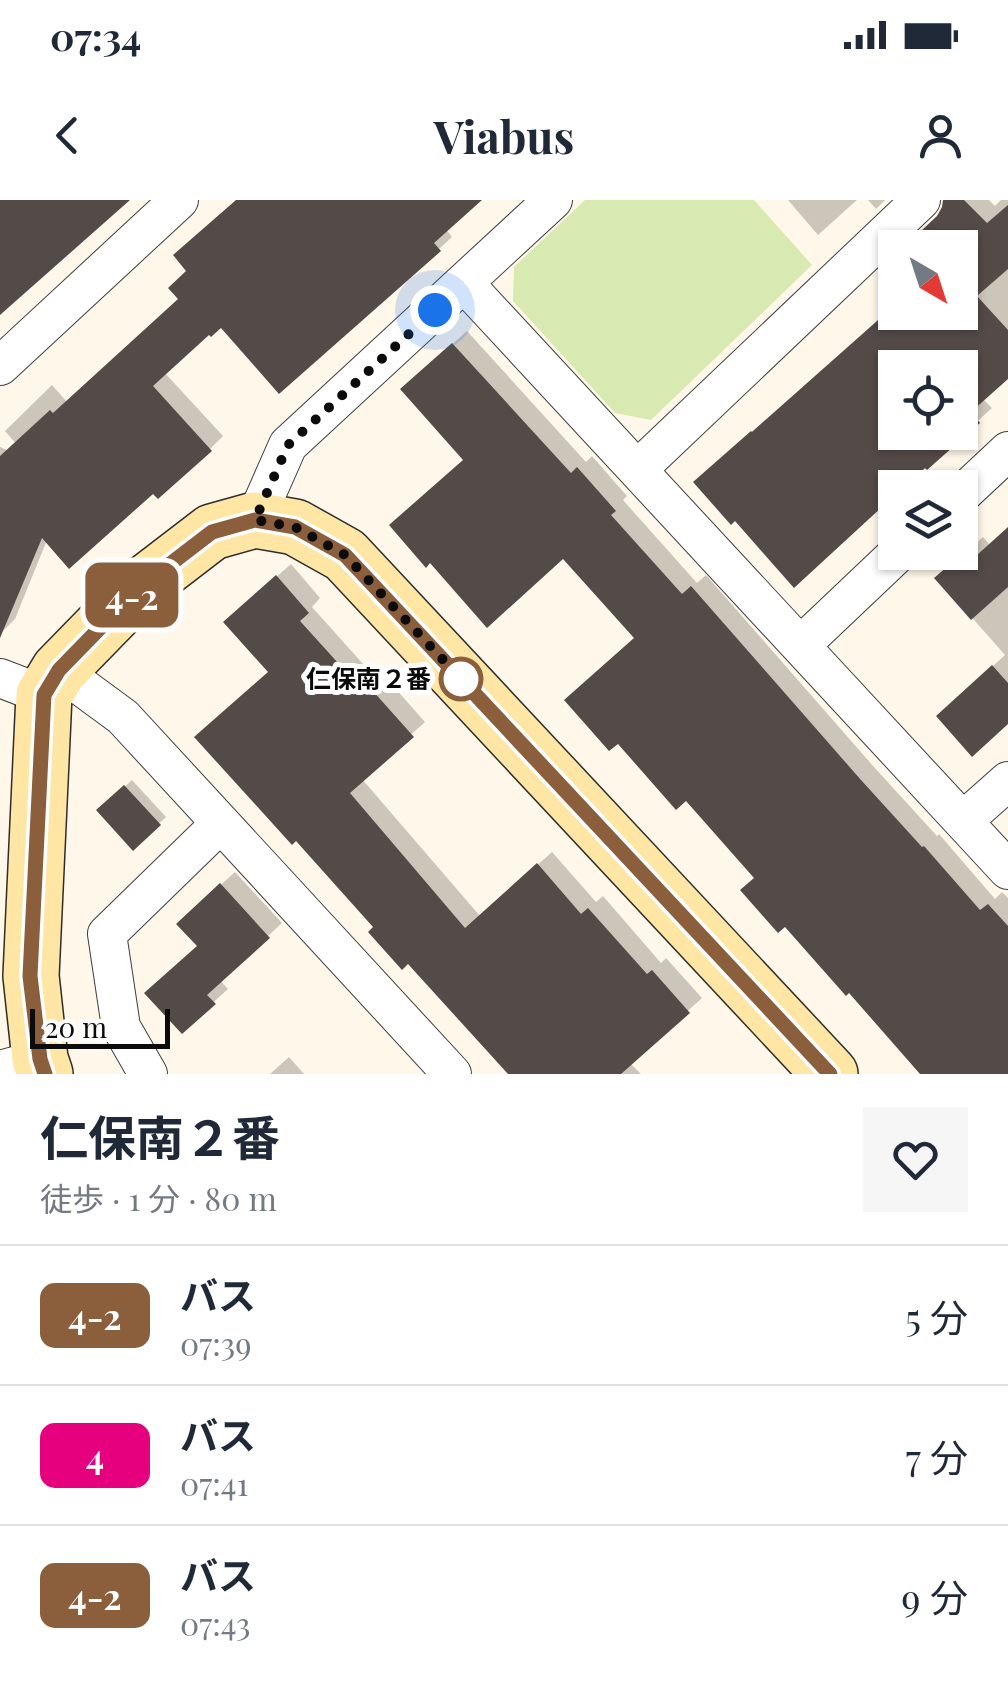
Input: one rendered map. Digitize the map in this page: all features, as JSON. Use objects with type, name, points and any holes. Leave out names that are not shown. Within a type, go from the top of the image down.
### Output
[{"type":"street","points":[[0,366],[178,200]]},
{"type":"street","points":[[255,520],[288,445],[554,200]]},
{"type":"street","points":[[638,469],[920,200]]},
{"type":"street","points":[[464,283],[1008,870]]},
{"type":"street","points":[[978,479],[1008,451]]},
{"type":"street","points":[[28,1068],[34,681],[139,588],[212,532],[255,520],[295,527],[345,555],[830,1074]]},
{"type":"street","points":[[801,645],[881,570]]},
{"type":"street","points":[[34,681],[122,717],[452,1074]]},
{"type":"street","points":[[963,821],[1008,781]]},
{"type":"street","points":[[148,1074],[121,1027],[107,934],[220,824]]},
{"type":"green space","points":[[585,200],[754,200],[812,265],[651,420],[615,413],[513,301],[514,267]]},
{"type":"building","points":[[0,200],[130,200],[0,315]]},
{"type":"building","points":[[236,200],[482,200],[434,243],[441,251],[279,394],[221,328],[209,335],[153,386],[212,451],[158,499],[153,494],[69,569],[42,538],[0,638],[0,456],[178,299],[168,288],[186,271],[173,255]]},
{"type":"building","points":[[943,200],[964,200],[987,223],[1008,205],[1008,269],[978,295],[978,230],[922,230],[937,216]]},
{"type":"building","points":[[978,297],[1008,330],[1008,379],[978,406],[978,350],[878,350],[878,450],[950,450],[927,470],[878,470],[878,511],[794,588],[735,521],[731,525],[693,482],[878,320],[878,330],[978,330]]},
{"type":"building","points":[[452,343],[571,473],[577,467],[616,511],[611,515],[682,594],[691,586],[980,910],[988,904],[1008,926],[1008,1074],[920,1074],[785,927],[778,933],[740,890],[754,878],[686,801],[676,810],[618,744],[609,751],[564,700],[634,638],[563,559],[487,628],[430,563],[426,568],[389,525],[463,460],[400,389]]},
{"type":"building","points":[[1008,527],[1008,587],[971,620],[934,578],[943,570],[978,570],[978,554]]},
{"type":"building","points":[[276,575],[309,613],[300,621],[367,695],[372,690],[414,737],[350,793],[465,928],[537,863],[581,914],[588,908],[647,974],[652,970],[690,1013],[621,1074],[508,1074],[408,964],[402,970],[368,932],[373,927],[194,737],[268,672],[223,622]]},
{"type":"building","points":[[992,665],[1008,683],[1008,724],[972,757],[936,716]]},
{"type":"building","points":[[124,785],[161,825],[133,851],[96,810]]},
{"type":"building","points":[[220,883],[270,938],[207,995],[216,1004],[182,1034],[144,993],[197,946],[176,924]]},
{"type":"bus line","name":"4-2","points":[[45,1074],[30,976],[44,695],[59,670],[139,588],[212,532],[255,520],[295,527],[345,555],[830,1074]]},
{"type":"place","name":"仁保南２番","points":[[461,679]]},
{"type":"route","points":[[435,310],[288,445],[255,520],[295,527],[345,555],[461,679]]}]
